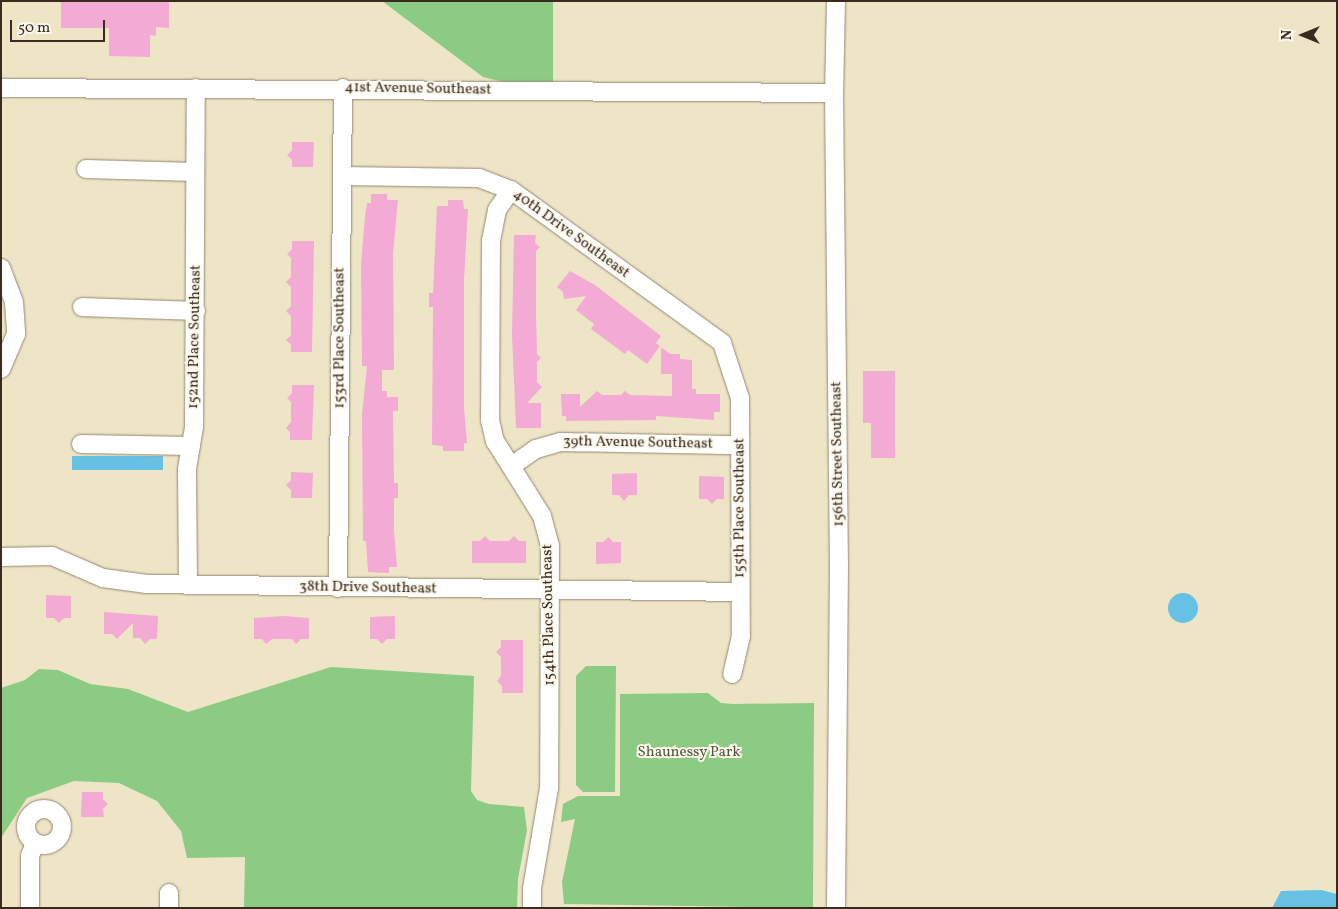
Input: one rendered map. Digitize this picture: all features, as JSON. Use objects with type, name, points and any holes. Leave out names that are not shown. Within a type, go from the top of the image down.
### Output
[{"type":"street","name":"156th Street Southeast","points":[[836,1],[834,93],[839,564],[836,908]]},
{"type":"street","name":"41st Avenue Southeast","points":[[1,88],[342,88],[834,93]]},
{"type":"street","name":"152nd Place Southeast","points":[[188,585],[187,469],[192,446],[196,311],[196,88]]},
{"type":"street","name":"153rd Place Southeast","points":[[338,588],[342,88]]},
{"type":"street","points":[[86,169],[196,172]]},
{"type":"street","name":"40th Drive Southeast","points":[[342,176],[479,178],[511,190],[722,343]]},
{"type":"street","name":"154th Place Southeast","points":[[511,190],[498,210],[491,240],[490,420],[495,440],[513,465],[542,516],[550,545],[549,788],[532,889],[532,908]]},
{"type":"street","points":[[1,268],[14,302],[16,334],[1,369]]},
{"type":"street","points":[[82,307],[196,311]]},
{"type":"street","name":"155th Place Southeast","points":[[722,343],[740,398],[741,636],[732,674]]},
{"type":"street","name":"39th Avenue Southeast","points":[[513,465],[536,449],[560,442],[740,445]]},
{"type":"street","points":[[80,444],[192,446]]},
{"type":"street","name":"38th Drive Southeast","points":[[1,556],[52,556],[103,578],[147,584],[740,592]]},
{"type":"street","points":[[30,908],[30,856],[35,843]]},
{"type":"green space","points":[[382,1],[553,1],[553,83],[508,83],[483,77]]},
{"type":"green space","points":[[586,666],[616,666],[615,792],[583,792],[576,785],[576,676]]},
{"type":"green space","points":[[331,667],[474,676],[471,791],[477,800],[489,804],[524,807],[527,830],[518,879],[517,908],[244,908],[245,857],[187,858],[181,831],[157,801],[119,783],[74,781],[27,798],[1,838],[1,688],[25,680],[39,669],[58,670],[90,684],[128,689],[188,712]]},
{"type":"green space","name":"Shaunessy Park","points":[[708,693],[721,703],[814,703],[813,908],[564,904],[562,882],[575,819],[561,822],[563,804],[578,796],[620,796],[620,694]]},
{"type":"water","points":[[72,456],[163,456],[163,470],[72,470]]},
{"type":"water","points":[[1183,593],[1194,597],[1198,608],[1194,619],[1183,623],[1172,619],[1168,608],[1172,597]]},
{"type":"water","points":[[1321,890],[1337,894],[1337,908],[1272,908],[1281,891]]},
{"type":"building","points":[[61,1],[169,1],[169,28],[156,27],[156,36],[150,35],[150,57],[109,56],[109,28],[61,28]]},
{"type":"building","points":[[292,142],[314,142],[313,167],[292,167],[292,160],[287,155],[292,150]]},
{"type":"building","points":[[371,194],[387,194],[387,200],[398,200],[393,254],[394,370],[382,370],[382,391],[387,391],[387,397],[398,397],[398,411],[393,411],[394,483],[398,483],[398,498],[394,498],[397,567],[389,567],[389,573],[368,572],[366,541],[363,541],[362,414],[367,366],[362,366],[361,264],[367,203],[371,203]]},
{"type":"building","points":[[448,200],[463,200],[464,209],[468,209],[464,280],[464,408],[467,443],[464,443],[464,451],[443,451],[443,446],[432,445],[433,307],[429,307],[429,293],[433,293],[437,206],[448,206]]},
{"type":"building","points":[[514,235],[536,235],[535,243],[540,247],[536,251],[536,314],[537,354],[541,358],[537,362],[537,382],[542,387],[527,403],[541,403],[541,428],[516,428],[512,335]]},
{"type":"building","points":[[292,241],[314,241],[312,352],[291,352],[291,345],[286,340],[291,335],[291,316],[286,311],[291,306],[291,287],[286,282],[291,277],[291,258],[287,254],[292,249]]},
{"type":"building","points":[[570,271],[595,285],[661,336],[656,343],[660,346],[647,364],[628,350],[625,354],[591,329],[594,324],[576,310],[586,296],[564,299],[563,292],[557,287]]},
{"type":"building","points":[[661,347],[670,354],[680,354],[680,359],[692,360],[692,389],[696,389],[696,394],[720,394],[720,412],[714,412],[714,420],[656,416],[656,420],[566,421],[566,416],[562,416],[561,394],[580,394],[580,407],[597,391],[602,395],[621,395],[625,391],[630,395],[672,396],[672,374],[661,374]]},
{"type":"building","points":[[863,371],[895,371],[895,458],[871,458],[871,423],[863,423]]},
{"type":"building","points":[[292,385],[314,385],[312,440],[290,440],[290,432],[286,428],[291,422],[291,402],[287,398],[292,393]]},
{"type":"building","points":[[291,472],[313,473],[312,498],[291,498],[291,490],[286,485],[291,480]]},
{"type":"building","points":[[637,473],[637,495],[629,495],[624,501],[619,495],[612,495],[612,474]]},
{"type":"building","points":[[699,476],[724,477],[724,499],[717,499],[712,504],[707,499],[699,499]]},
{"type":"building","points":[[485,536],[490,541],[509,541],[514,536],[519,541],[526,541],[526,563],[472,563],[472,541],[480,541]]},
{"type":"building","points":[[609,537],[613,542],[621,542],[621,563],[596,564],[596,542],[603,542]]},
{"type":"building","points":[[46,595],[71,596],[71,618],[64,618],[59,623],[54,618],[46,618]]},
{"type":"building","points":[[104,612],[158,616],[157,639],[150,639],[145,644],[140,638],[133,638],[133,623],[117,639],[112,634],[104,634]]},
{"type":"building","points":[[284,616],[309,618],[309,639],[301,639],[296,644],[292,639],[272,639],[266,644],[262,639],[254,639],[254,618]]},
{"type":"building","points":[[395,616],[395,639],[387,639],[382,644],[377,639],[370,639],[370,617]]},
{"type":"building","points":[[501,640],[523,640],[523,693],[502,693],[502,686],[497,681],[501,676],[501,657],[496,652],[501,647]]},
{"type":"building","points":[[82,792],[103,792],[103,799],[108,804],[103,809],[104,817],[81,817]]}]
